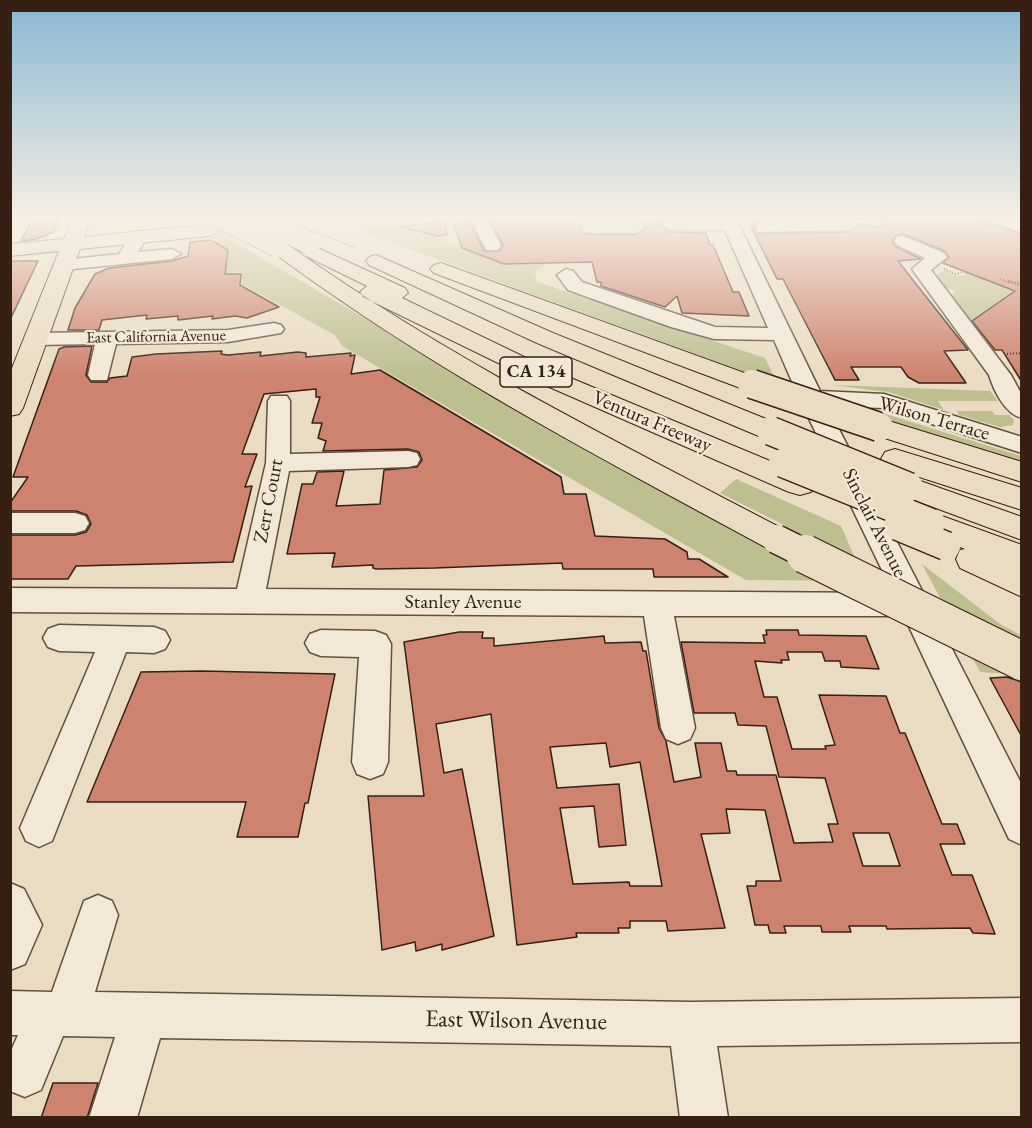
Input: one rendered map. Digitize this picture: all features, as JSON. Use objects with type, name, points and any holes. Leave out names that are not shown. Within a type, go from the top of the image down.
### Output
[{"type":"main road","points":[[10,408],[38,339],[61,272]]},
{"type":"main road","points":[[350,272],[400,332],[776,539],[1022,661]]},
{"type":"main road","name":"Ventura Freeway","points":[[380,272],[540,374],[780,450]]},
{"type":"main road","points":[[394,272],[560,359],[780,450],[1022,558]]},
{"type":"main road","name":"Ventura Freeway","points":[[403,272],[780,450],[927,516],[1022,576]]},
{"type":"main road","points":[[452,272],[752,384],[1022,472]]},
{"type":"main road","points":[[780,450],[895,459],[1022,499]]},
{"type":"main road","points":[[927,516],[1022,546]]},
{"type":"main road","points":[[927,516],[1022,584]]},
{"type":"main road","name":"Ventura Freeway","points":[[927,516],[1022,530]]},
{"type":"street","name":"Sinclair Avenue","points":[[752,272],[810,398],[915,605],[1022,826]]},
{"type":"street","points":[[927,272],[937,276],[1000,375],[1004,388],[1022,411]]},
{"type":"street","points":[[566,275],[575,286],[678,323],[714,333],[779,334]]},
{"type":"street","points":[[906,283],[937,276]]},
{"type":"street","name":"East California Avenue","points":[[38,339],[228,336],[274,329]]},
{"type":"street","points":[[99,375],[107,338]]},
{"type":"street","name":"Wilson Terrace","points":[[810,398],[884,401],[1022,445]]},
{"type":"street","name":"Zerr Court","points":[[249,601],[278,463],[279,400]]},
{"type":"street","points":[[278,463],[408,459]]},
{"type":"street","points":[[10,523],[75,523]]},
{"type":"street","name":"Stanley Avenue","points":[[10,600],[68,620],[249,601],[915,605]]},
{"type":"street","points":[[657,604],[678,728]]},
{"type":"street","points":[[68,620],[116,639],[154,640]]},
{"type":"street","points":[[39,828],[116,639]]},
{"type":"street","points":[[321,643],[375,644],[370,762]]},
{"type":"street","points":[[10,903],[21,925],[10,949]]},
{"type":"street","points":[[25,1074],[42,1014],[98,915]]},
{"type":"street","name":"East Wilson Avenue","points":[[42,1014],[691,1024],[1022,1020]]},
{"type":"street","points":[[113,1118],[144,1016]]},
{"type":"street","points":[[691,1024],[704,1118]]},
{"type":"path","points":[[937,276],[964,272],[988,281]]},
{"type":"path","points":[[1004,277],[1000,279],[1017,286],[1008,280],[1022,284]]},
{"type":"green space","points":[[225,272],[285,272],[612,462],[774,543],[786,526],[720,493],[736,479],[841,526],[865,581],[746,580],[342,346],[335,335],[242,284],[242,272]]},
{"type":"green space","points":[[471,272],[536,272],[537,282],[765,358],[778,384]]},
{"type":"green space","points":[[942,272],[958,276],[967,274],[1016,291],[1019,350],[986,351],[948,294],[955,294],[953,289],[946,289],[936,275]]},
{"type":"green space","points":[[832,385],[990,391],[998,401],[938,401],[944,410],[888,392]]},
{"type":"green space","points":[[854,409],[876,411],[1021,456],[1021,463]]},
{"type":"green space","points":[[957,411],[992,411],[995,415],[1009,415],[1014,420],[1013,425],[1000,427],[959,415]]},
{"type":"green space","points":[[922,564],[1000,624],[1021,635],[1021,679],[1010,674],[980,672]]},
{"type":"building","points":[[10,272],[33,272],[10,320]]},
{"type":"building","points":[[101,272],[225,272],[225,274],[241,274],[240,285],[279,307],[247,318],[235,316],[212,319],[213,316],[178,320],[178,316],[146,319],[147,315],[102,320],[99,330],[68,330],[75,308],[95,274]]},
{"type":"building","points":[[594,272],[724,272],[733,292],[739,292],[749,316],[682,313],[677,296],[665,307],[601,286],[601,282],[597,282]]},
{"type":"building","points":[[773,272],[906,272],[968,350],[944,351],[966,383],[919,383],[908,377],[901,367],[851,367],[859,380],[835,380],[783,279],[777,279]]},
{"type":"building","points":[[965,272],[1022,272],[1022,382],[1002,350],[995,350],[972,321],[1015,291]]},
{"type":"building","points":[[92,346],[86,375],[91,382],[107,382],[110,378],[127,376],[132,357],[156,354],[222,351],[221,354],[228,355],[261,352],[260,356],[298,352],[306,353],[306,357],[351,353],[350,356],[355,355],[351,374],[380,370],[561,477],[564,494],[586,494],[595,536],[665,539],[687,552],[688,559],[699,559],[728,577],[654,577],[653,569],[563,569],[562,563],[435,568],[376,569],[373,565],[332,567],[335,553],[287,554],[302,484],[313,484],[317,472],[344,471],[336,506],[380,504],[384,470],[417,467],[422,460],[419,452],[408,449],[323,451],[326,441],[318,438],[322,423],[312,423],[320,397],[316,397],[316,389],[264,394],[242,454],[257,454],[245,487],[252,486],[233,562],[76,566],[68,579],[10,579],[10,535],[75,535],[86,532],[91,524],[87,515],[76,511],[10,511],[10,503],[28,477],[13,477],[59,349]]},
{"type":"building","points":[[766,630],[798,630],[799,635],[866,636],[879,669],[841,667],[840,661],[825,661],[822,652],[787,652],[789,660],[781,660],[782,663],[755,661],[764,697],[777,697],[792,749],[826,749],[825,746],[835,745],[819,695],[886,696],[900,733],[905,733],[942,824],[957,824],[965,844],[940,844],[952,875],[972,875],[995,934],[973,933],[970,928],[887,929],[886,926],[849,926],[851,932],[822,932],[821,926],[784,926],[786,933],[770,933],[768,925],[755,925],[747,886],[756,886],[756,881],[781,881],[765,810],[726,809],[730,833],[701,834],[725,928],[668,931],[666,921],[630,921],[630,928],[618,928],[619,933],[576,933],[577,937],[517,945],[491,714],[436,724],[444,773],[462,769],[494,936],[442,950],[442,944],[416,951],[415,942],[382,950],[368,796],[424,796],[404,642],[459,632],[483,632],[482,638],[494,638],[494,646],[604,636],[605,643],[641,642],[643,651],[646,651],[659,728],[666,741],[674,782],[701,777],[695,743],[721,743],[727,771],[736,771],[737,775],[776,775],[794,843],[833,842],[828,824],[838,824],[825,778],[779,777],[766,726],[738,725],[735,713],[694,713],[681,642],[765,643],[763,635],[767,635]],"holes":[[[606,743],[610,767],[640,762],[662,886],[630,886],[629,882],[573,884],[560,808],[594,806],[599,847],[626,845],[619,784],[557,788],[550,747]],[[853,833],[889,833],[900,866],[863,866]]]},
{"type":"building","points":[[141,672],[335,674],[308,803],[305,803],[298,837],[237,837],[246,802],[87,802]]},
{"type":"building","points":[[1007,677],[1022,682],[1022,737],[990,678]]},
{"type":"building","points":[[53,1083],[98,1083],[87,1118],[41,1118]]}]
